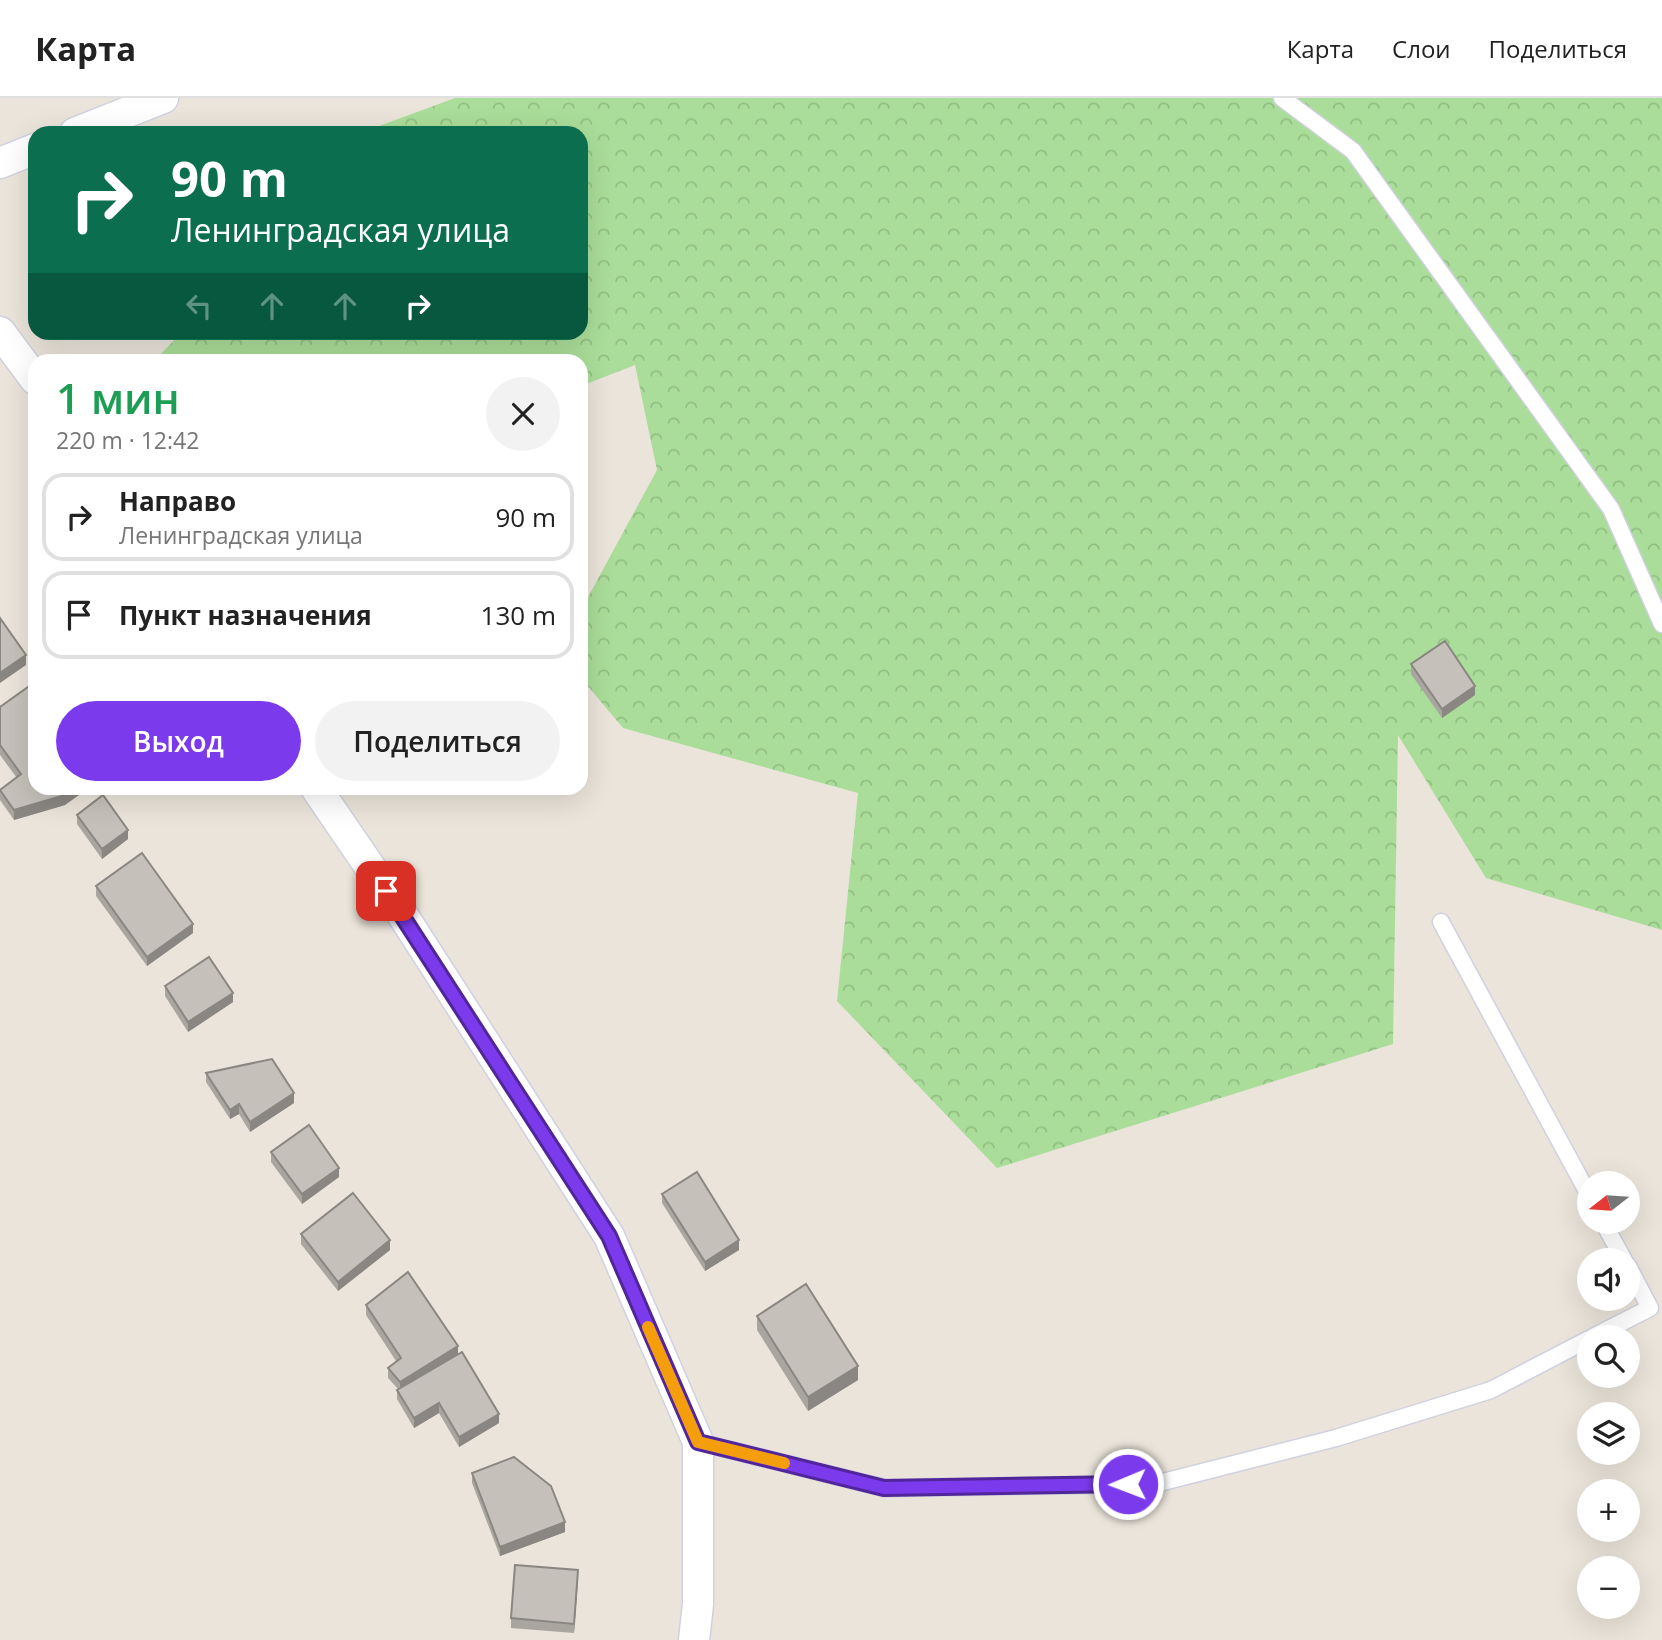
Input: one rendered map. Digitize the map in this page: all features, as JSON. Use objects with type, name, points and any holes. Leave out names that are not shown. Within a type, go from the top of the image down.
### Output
[{"type":"street","points":[[93,126],[163,98]]},
{"type":"street","points":[[0,163],[28,152]]},
{"type":"street","points":[[0,332],[28,370]]},
{"type":"street","points":[[321,795],[400,911],[609,1236],[698,1442],[698,1604],[694,1640]]},
{"type":"lane","points":[[1282,98],[1353,150],[1612,509],[1662,624]]},
{"type":"lane","points":[[1441,922],[1577,1173]]},
{"type":"lane","points":[[1617,1325],[1650,1308],[1640,1289]]},
{"type":"lane","points":[[698,1442],[884,1488],[1154,1483],[1336,1438],[1491,1390],[1577,1345]]},
{"type":"green space","points":[[455,98],[1662,98],[1662,930],[1486,878],[1398,735],[1393,1044],[997,1168],[837,1001],[858,793],[623,728],[588,686],[588,597],[657,470],[635,365],[588,383],[588,354],[161,354],[174,340],[588,340],[588,126],[379,126]]},
{"type":"building","points":[[0,618],[26,655],[0,673]]},
{"type":"building","points":[[1445,641],[1475,686],[1442,709],[1411,664]]},
{"type":"building","points":[[28,687],[28,795],[65,795],[14,810],[0,790],[21,774],[0,745],[0,707]]},
{"type":"building","points":[[103,795],[128,830],[102,849],[77,815]]},
{"type":"building","points":[[142,853],[193,924],[147,957],[96,886]]},
{"type":"building","points":[[209,957],[233,993],[188,1022],[165,986]]},
{"type":"building","points":[[272,1059],[294,1093],[250,1122],[239,1104],[230,1110],[206,1073]]},
{"type":"building","points":[[309,1125],[339,1168],[302,1194],[271,1152]]},
{"type":"building","points":[[697,1172],[739,1240],[705,1262],[662,1194]]},
{"type":"building","points":[[353,1193],[390,1240],[338,1282],[301,1234]]},
{"type":"building","points":[[408,1272],[458,1346],[400,1382],[388,1368],[401,1358],[366,1305]]},
{"type":"building","points":[[806,1284],[858,1366],[808,1397],[757,1316]]},
{"type":"building","points":[[462,1352],[499,1414],[459,1437],[439,1403],[414,1418],[397,1390]]},
{"type":"building","points":[[514,1457],[551,1486],[565,1522],[500,1547],[472,1473]]},
{"type":"building","points":[[515,1565],[578,1570],[574,1624],[511,1618]]},
{"type":"slow traffic","points":[[648,1327],[698,1442],[784,1463]]},
{"type":"route","points":[[386,891],[609,1236],[698,1442],[884,1488],[1128,1484]]}]
